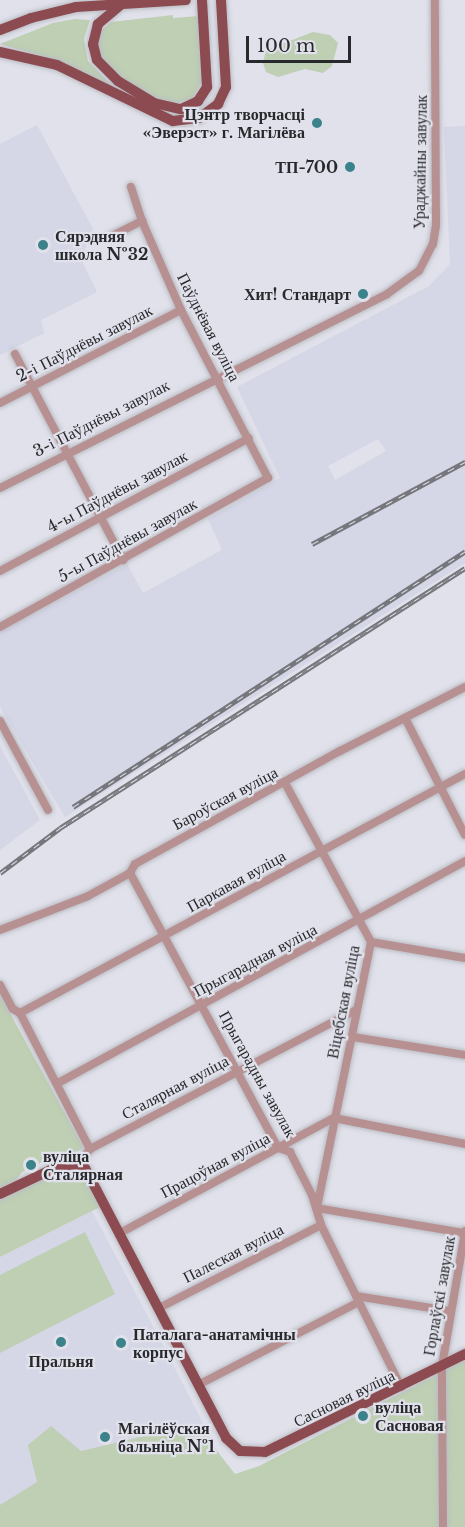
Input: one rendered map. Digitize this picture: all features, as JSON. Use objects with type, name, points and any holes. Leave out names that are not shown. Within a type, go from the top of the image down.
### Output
[{"type":"main road","points":[[0,30],[52,12],[123,3],[186,0]]},
{"type":"main road","points":[[123,3],[98,24],[93,44],[98,60],[118,81],[154,103],[173,109],[198,101],[207,87],[202,0]]},
{"type":"main road","points":[[0,52],[57,65],[173,121],[200,118],[218,104],[226,87],[221,0]]},
{"type":"main road","points":[[0,1194],[57,1167],[78,1164],[89,1174],[198,1385]]},
{"type":"main road","name":"Сасновая вуліца","points":[[198,1385],[234,1447],[254,1454],[265,1452],[465,1354]]},
{"type":"street","name":"Ураджайны завулак","points":[[217,376],[387,294],[419,271],[429,255],[436,226],[437,198],[435,0]]},
{"type":"street","name":"Паўднёвая вуліца","points":[[131,187],[142,221],[181,310],[268,478]]},
{"type":"street","points":[[112,236],[142,221]]},
{"type":"street","name":"2-і Паўднёвы завулак","points":[[0,403],[181,310]]},
{"type":"street","points":[[15,354],[123,560]]},
{"type":"street","name":"3-і Паўднёвы завулак","points":[[0,488],[217,376]]},
{"type":"street","name":"4-ы Паўднёвы завулак","points":[[0,571],[249,438]]},
{"type":"street","name":"5-ы Паўднёвы завулак","points":[[0,627],[268,478]]},
{"type":"street","name":"Бароўская вуліца","points":[[0,930],[88,896],[130,873],[135,864],[465,687]]},
{"type":"street","points":[[405,718],[465,835]]},
{"type":"street","points":[[0,721],[48,810]]},
{"type":"street","name":"Паркавая вуліца","points":[[21,1013],[166,938],[465,774]]},
{"type":"street","name":"Віцебская вуліца","points":[[285,783],[357,922],[371,942],[317,1208]]},
{"type":"street","name":"Прыгарадная вуліца","points":[[58,1083],[357,922],[465,861]]},
{"type":"street","name":"Прыгарадны завулак","points":[[130,873],[278,1148],[290,1152],[317,1208],[321,1225]]},
{"type":"street","points":[[371,942],[465,958]]},
{"type":"street","points":[[0,985],[13,1008],[21,1013],[90,1149]]},
{"type":"street","name":"Сталярная вуліца","points":[[78,1164],[90,1149],[356,1010]]},
{"type":"street","points":[[353,1036],[465,1055]]},
{"type":"street","points":[[334,1119],[465,1144]]},
{"type":"street","name":"Працоўная вуліца","points":[[120,1233],[334,1119]]},
{"type":"street","points":[[317,1208],[465,1232]]},
{"type":"street","points":[[321,1225],[401,1387]]},
{"type":"street","name":"Палеская вуліца","points":[[159,1308],[321,1225]]},
{"type":"street","name":"Горлаўскі завулак","points":[[443,1527],[442,1366],[465,1232]]},
{"type":"street","points":[[198,1385],[357,1299],[450,1311]]},
{"type":"shaded area","name":"Сярэдняя школа №32","points":[[37,125],[93,229],[81,259],[97,292],[41,320],[44,333],[0,355],[0,144]]},
{"type":"shaded area","points":[[465,126],[465,563],[65,817],[0,707],[0,632],[127,564],[143,593],[222,550],[208,519],[280,478],[237,387],[429,286],[450,264],[444,127]],"holes":[[[378,439],[386,451],[335,480],[328,466]]]},
{"type":"shaded area","points":[[0,746],[40,820],[0,850]]},
{"type":"shaded area","name":"Магілёўская бальніца №1","points":[[92,1211],[256,1527],[0,1527],[0,1257]]},
{"type":"green space","points":[[173,15],[173,18],[199,16],[203,80],[193,98],[171,105],[153,99],[109,70],[97,49],[100,32],[111,22]]},
{"type":"green space","points":[[75,19],[90,20],[84,39],[88,61],[115,89],[59,61],[0,44],[53,23]]},
{"type":"green space","points":[[313,32],[330,35],[338,43],[332,66],[323,73],[305,69],[278,77],[266,72],[263,63],[266,50]]},
{"type":"green space","points":[[0,995],[84,1148],[61,1159],[57,1155],[22,1172],[14,1183],[0,1190]]},
{"type":"green space","points":[[71,1169],[83,1173],[100,1207],[0,1257],[0,1200],[59,1170]]},
{"type":"green space","points":[[85,1232],[115,1294],[0,1353],[0,1275]]},
{"type":"green space","points":[[465,1360],[465,1527],[0,1527],[0,1505],[37,1482],[28,1445],[51,1426],[81,1451],[196,1424],[235,1474],[259,1466]]},
{"type":"railway","points":[[312,544],[465,462]]},
{"type":"railway","points":[[73,807],[465,551]]},
{"type":"railway","points":[[0,873],[60,828],[465,568]]},
{"type":"place","name":"Цэнтр творчасці «Эверэст» г. Магілёва","points":[[317,123]]},
{"type":"place","name":"ТП-700","points":[[350,167]]},
{"type":"place","name":"Сярэдняя школа №32","points":[[43,245]]},
{"type":"place","name":"Хит! Стандарт","points":[[363,294]]},
{"type":"place","name":"вуліца Сталярная","points":[[31,1165]]},
{"type":"place","name":"Пральня","points":[[61,1342]]},
{"type":"place","name":"Паталага-анатамічны корпус","points":[[121,1343]]},
{"type":"place","name":"вуліца Сасновая","points":[[363,1416]]},
{"type":"place","name":"Магілёўская бальніца №1","points":[[105,1437]]}]
